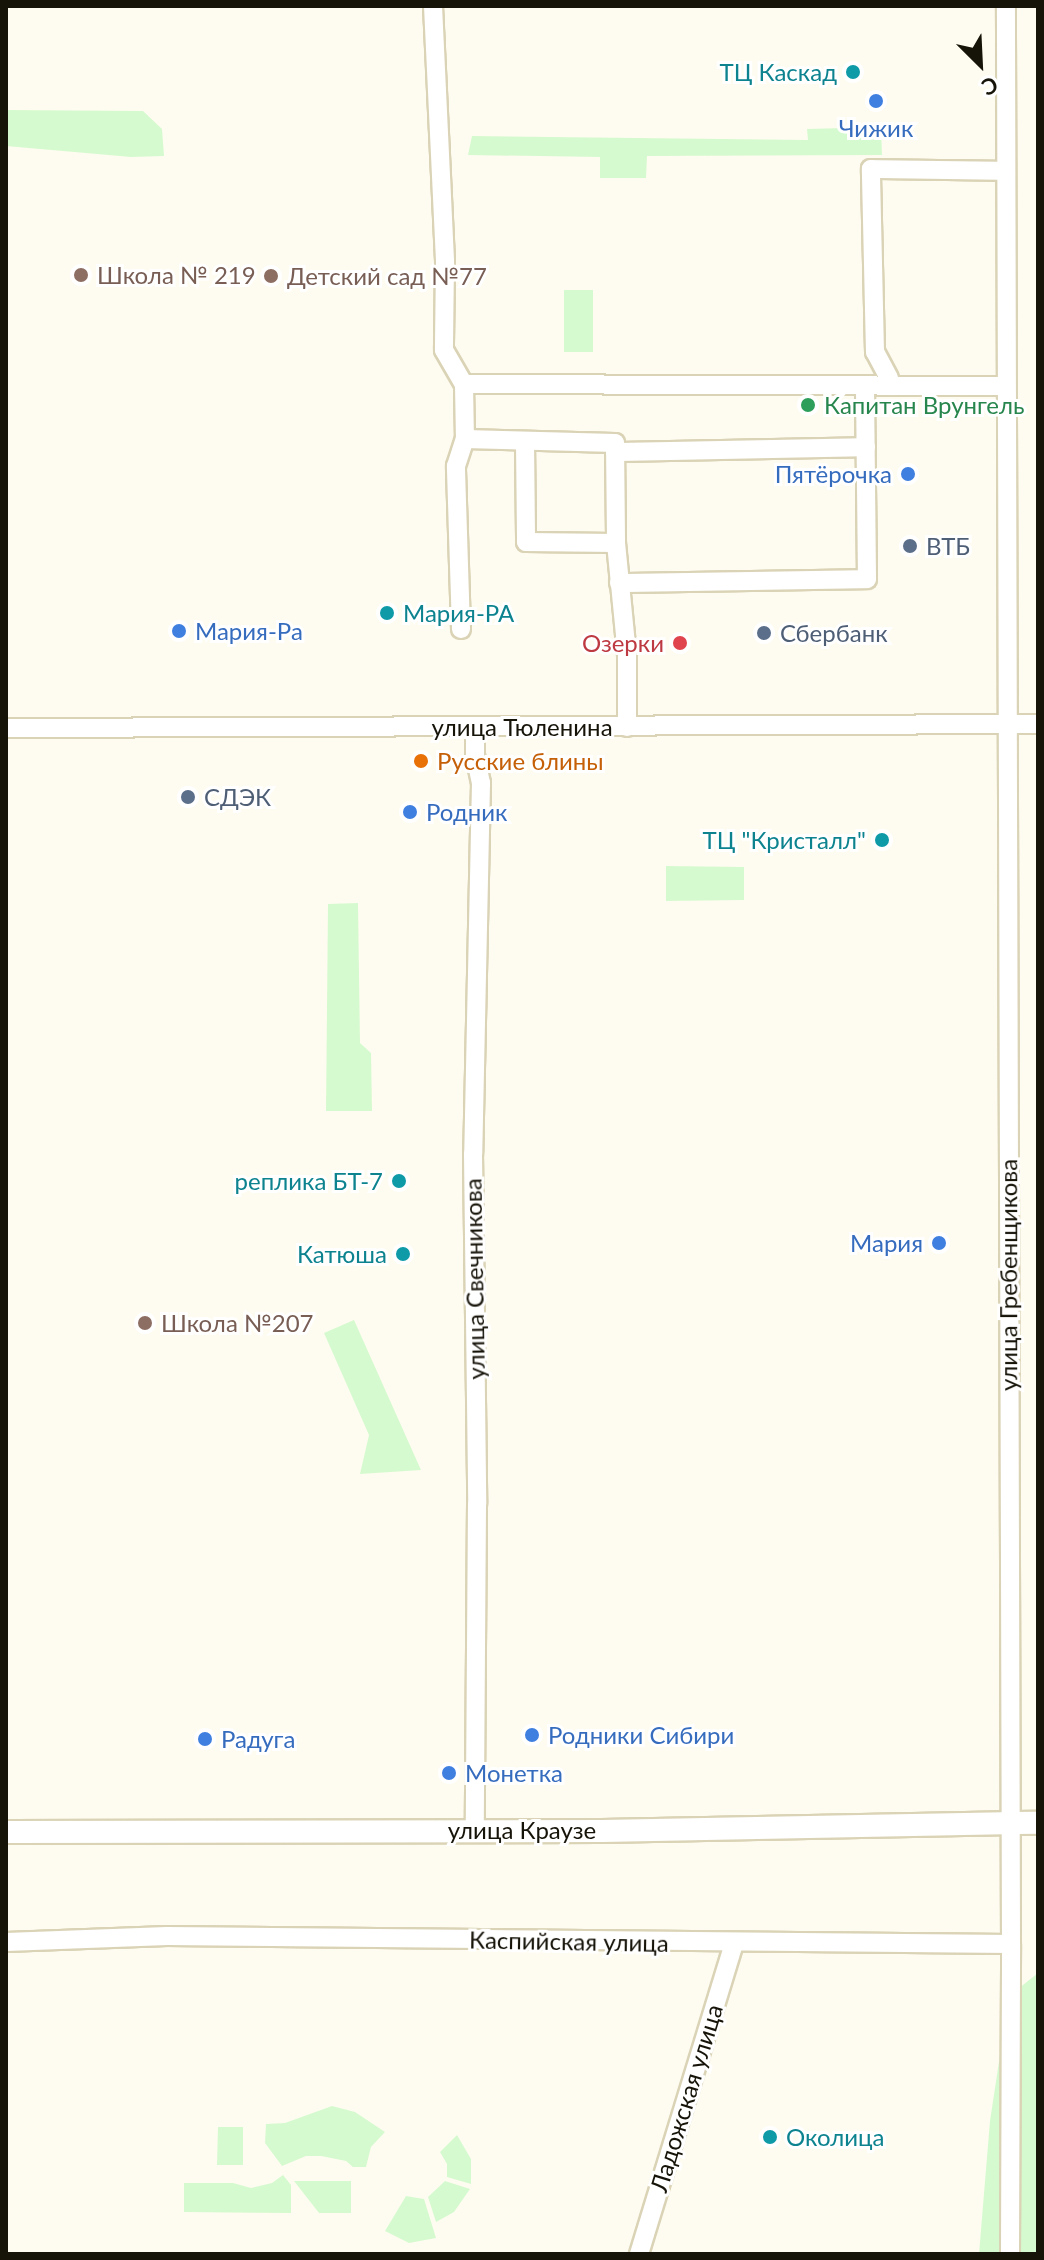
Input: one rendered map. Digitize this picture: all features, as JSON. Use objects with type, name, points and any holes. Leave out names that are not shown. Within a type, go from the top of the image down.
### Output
[{"type":"main road","name":"улица Краузе","points":[[6,1832],[475,1831],[1038,1823]]},
{"type":"street","points":[[433,6],[445,262],[444,350],[464,384],[465,439],[456,466],[461,629]]},
{"type":"street","name":"улица Гребенщикова","points":[[1006,6],[1012,1824]]},
{"type":"street","points":[[889,378],[875,352],[871,169],[1006,171]]},
{"type":"street","points":[[464,384],[1005,386]]},
{"type":"street","points":[[619,583],[867,579],[865,386]]},
{"type":"street","points":[[465,439],[615,443],[616,543],[627,656],[627,727]]},
{"type":"street","points":[[525,441],[526,542],[616,543]]},
{"type":"street","points":[[615,452],[866,447]]},
{"type":"street","name":"улица Тюленина","points":[[6,728],[1038,724]]},
{"type":"street","name":"улица Свечникова","points":[[475,728],[475,755],[481,783],[473,1154],[477,1504],[475,1831]]},
{"type":"street","points":[[1010,2254],[1012,1824]]},
{"type":"street","name":"Каспийская улица","points":[[6,1942],[167,1936],[1011,1944]]},
{"type":"street","name":"Ладожская улица","points":[[639,2254],[734,1943]]},
{"type":"green space","points":[[6,110],[143,111],[162,129],[164,156],[131,157],[6,146]]},
{"type":"green space","points":[[881,127],[882,155],[647,156],[646,178],[600,178],[600,157],[468,155],[472,136],[808,140],[807,129]]},
{"type":"green space","points":[[564,290],[593,290],[593,352],[564,352]]},
{"type":"green space","points":[[666,866],[744,867],[744,900],[666,901]]},
{"type":"green space","points":[[358,903],[360,1043],[371,1053],[372,1111],[326,1111],[328,904]]},
{"type":"green space","points":[[354,1320],[421,1470],[360,1474],[369,1435],[324,1333]]},
{"type":"green space","points":[[1038,1973],[1038,2254],[979,2254],[990,2121],[1009,1996]]},
{"type":"green space","points":[[332,2106],[355,2112],[385,2132],[371,2147],[366,2167],[353,2167],[346,2161],[321,2156],[306,2156],[282,2166],[265,2143],[266,2124],[285,2123]]},
{"type":"green space","points":[[218,2127],[243,2127],[243,2165],[217,2165]]},
{"type":"green space","points":[[457,2135],[471,2159],[471,2184],[447,2177],[447,2164],[440,2152]]},
{"type":"green space","points":[[283,2175],[291,2185],[291,2213],[184,2212],[184,2183],[233,2183],[251,2188],[272,2183]]},
{"type":"green space","points":[[294,2181],[351,2181],[351,2213],[319,2213]]},
{"type":"green space","points":[[445,2181],[470,2189],[454,2212],[436,2222],[428,2197]]},
{"type":"green space","points":[[406,2196],[424,2199],[436,2238],[409,2243],[385,2231]]},
{"type":"place","name":"ТЦ Каскад","points":[[853,72]]},
{"type":"place","name":"Чижик","points":[[876,101]]},
{"type":"place","name":"Школа № 219","points":[[81,275]]},
{"type":"place","name":"Детский сад №77","points":[[271,276]]},
{"type":"place","name":"Капитан Врунгель","points":[[808,405]]},
{"type":"place","name":"Пятёрочка","points":[[908,474]]},
{"type":"place","name":"ВТБ","points":[[910,546]]},
{"type":"place","name":"Мария-РА","points":[[387,613]]},
{"type":"place","name":"Мария-Ра","points":[[179,631]]},
{"type":"place","name":"Сбербанк","points":[[764,633]]},
{"type":"place","name":"Озерки","points":[[680,643]]},
{"type":"place","name":"Русские блины","points":[[421,761]]},
{"type":"place","name":"СДЭК","points":[[188,797]]},
{"type":"place","name":"Родник","points":[[410,812]]},
{"type":"place","name":"ТЦ \"Кристалл\"","points":[[882,840]]},
{"type":"place","name":"реплика БТ-7","points":[[399,1181]]},
{"type":"place","name":"Мария","points":[[939,1243]]},
{"type":"place","name":"Катюша","points":[[403,1254]]},
{"type":"place","name":"Школа №207","points":[[145,1323]]},
{"type":"place","name":"Родники Сибири","points":[[532,1735]]},
{"type":"place","name":"Радуга","points":[[205,1739]]},
{"type":"place","name":"Монетка","points":[[449,1773]]},
{"type":"place","name":"Околица","points":[[770,2137]]}]
